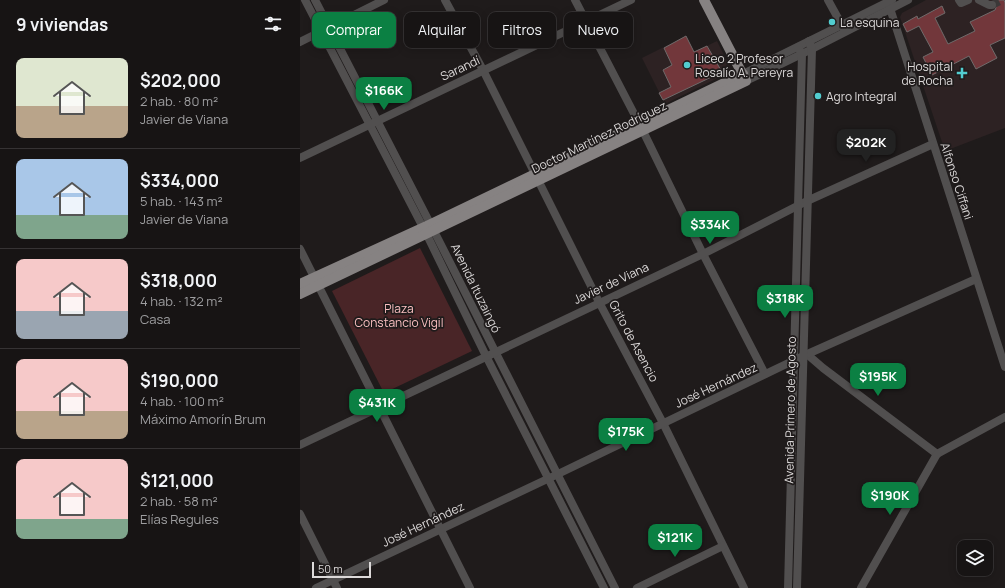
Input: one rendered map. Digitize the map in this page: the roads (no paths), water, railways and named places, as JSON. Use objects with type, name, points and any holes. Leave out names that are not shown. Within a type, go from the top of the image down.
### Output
[{"type":"main road","points":[[704,0],[744,77]]},
{"type":"main road","name":"Doctor Martínez Rodríguez","points":[[300,284],[316,281],[429,229],[744,77]]},
{"type":"main road","name":"Doctor Martínez Rodríguez","points":[[300,294],[316,281]]},
{"type":"street","name":"Avenida Ituzaingó","points":[[305,0],[312,14]]},
{"type":"street","name":"Avenida Ituzaingó","points":[[315,0],[321,12]]},
{"type":"street","points":[[360,12],[384,0]]},
{"type":"street","name":"Grito de Asencio","points":[[445,0],[599,302],[663,423],[744,588]]},
{"type":"street","points":[[575,0],[581,12]]},
{"type":"street","name":"Sarandí","points":[[606,12],[631,0]]},
{"type":"street","points":[[828,0],[843,29]]},
{"type":"street","name":"Doctor Martínez Rodríguez","points":[[744,77],[811,45],[890,4],[908,0]]},
{"type":"street","points":[[959,0],[961,3],[968,0]]},
{"type":"street","points":[[979,0],[988,5],[992,5]]},
{"type":"street","name":"Alfonso Ciffani","points":[[890,4],[976,280],[1004,364]]},
{"type":"street","name":"Sarandí","points":[[300,158],[564,32]]},
{"type":"street","points":[[300,42],[312,36]]},
{"type":"street","name":"Avenida Primero de Agosto","points":[[797,588],[805,355],[811,45]]},
{"type":"street","name":"Avenida Ituzaingó","points":[[331,48],[373,122],[558,474],[615,588]]},
{"type":"street","name":"Avenida Ituzaingó","points":[[339,48],[373,122]]},
{"type":"street","points":[[600,48],[765,374]]},
{"type":"street","name":"Avenida Primero de Agosto","points":[[788,588],[795,360],[800,50]]},
{"type":"street","name":"Javier de Viana","points":[[300,445],[703,254],[807,201],[933,144]]},
{"type":"street","name":"Avenida Ituzaingó","points":[[429,229],[486,356],[604,588]]},
{"type":"street","points":[[300,249],[470,588]]},
{"type":"street","name":"José Hernández","points":[[316,588],[805,355],[976,280]]},
{"type":"street","points":[[805,355],[937,454]]},
{"type":"street","points":[[861,588],[937,454],[1005,417]]},
{"type":"street","points":[[300,514],[337,588]]},
{"type":"street","points":[[637,588],[723,546]]},
{"type":"tunnel","points":[[992,5],[1002,0]]},
{"type":"place","name":"La esquina","points":[[832,22]]},
{"type":"place","name":"Liceo 2 Profesor Rosalío A. Pereyra","points":[[687,65]]},
{"type":"place","name":"Hospital de Rocha","points":[[962,73]]},
{"type":"place","name":"Agro Integral","points":[[818,96]]},
{"type":"park label","name":"Plaza Constancio Vigil","points":[[399,315]]}]
